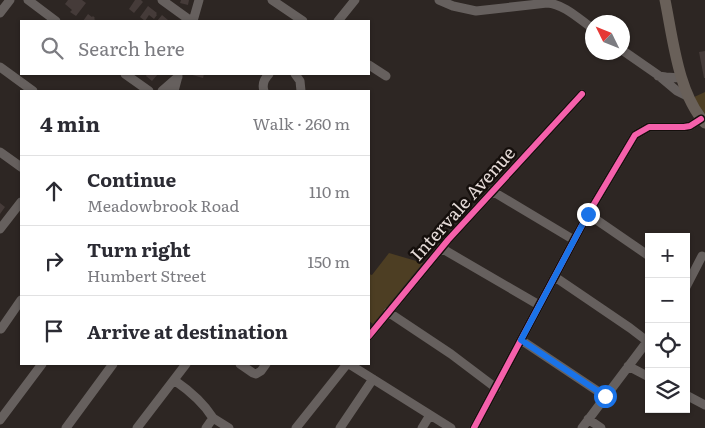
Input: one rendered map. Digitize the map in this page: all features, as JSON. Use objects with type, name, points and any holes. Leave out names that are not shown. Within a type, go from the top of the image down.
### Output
[{"type":"main road","points":[[665,0],[681,78],[689,97],[703,121]]},
{"type":"street","points":[[0,14],[10,0]]},
{"type":"street","points":[[28,0],[55,20]]},
{"type":"street","points":[[162,0],[191,20]]},
{"type":"street","points":[[192,20],[199,0]]},
{"type":"street","points":[[272,0],[302,20]]},
{"type":"street","points":[[339,20],[356,0]]},
{"type":"street","points":[[439,0],[453,6],[476,11],[554,4],[585,23]]},
{"type":"street","points":[[630,56],[676,91],[689,97]]},
{"type":"street","points":[[370,66],[386,76]]},
{"type":"street","points":[[0,67],[31,90]]},
{"type":"street","points":[[126,75],[148,90]]},
{"type":"street","points":[[264,90],[263,84],[268,75]]},
{"type":"street","points":[[296,75],[300,81],[301,90]]},
{"type":"street","points":[[163,90],[178,76]]},
{"type":"street","points":[[174,90],[178,76]]},
{"type":"street","points":[[658,76],[681,78]]},
{"type":"street","name":"Intervale Avenue","points":[[372,326],[388,312],[492,190],[582,94]]},
{"type":"street","points":[[474,428],[588,214],[631,140],[638,132],[649,127],[684,127],[703,121]]},
{"type":"street","points":[[0,152],[20,167]]},
{"type":"street","points":[[492,190],[574,240]]},
{"type":"street","points":[[0,229],[20,203]]},
{"type":"street","points":[[588,214],[645,253]]},
{"type":"street","points":[[441,248],[539,305]]},
{"type":"street","points":[[690,278],[702,256]]},
{"type":"street","points":[[555,277],[645,338]]},
{"type":"street","points":[[1,329],[20,301]]},
{"type":"street","points":[[388,312],[451,354],[496,388]]},
{"type":"street","points":[[521,340],[605,396]]},
{"type":"street","points":[[582,428],[645,344]]},
{"type":"street","points":[[0,420],[41,365]]},
{"type":"street","points":[[66,428],[112,365]]},
{"type":"street","points":[[137,428],[185,365]]},
{"type":"street","points":[[241,365],[256,374],[265,365]]},
{"type":"street","points":[[296,428],[347,365]]},
{"type":"street","points":[[350,365],[451,428]]},
{"type":"street","points":[[628,366],[645,374]]},
{"type":"street","points":[[340,428],[373,379]]},
{"type":"street","points":[[174,380],[196,396],[213,418],[230,428]]},
{"type":"street","points":[[690,397],[705,405]]},
{"type":"street","points":[[422,428],[430,415]]},
{"type":"street","points":[[206,428],[213,418]]},
{"type":"street","points":[[588,419],[601,428]]},
{"type":"shaded area","points":[[705,92],[705,122],[692,98]]},
{"type":"shaded area","points":[[389,253],[423,263],[373,324],[370,322],[370,274],[372,275]]},
{"type":"building","points":[[68,0],[82,0],[86,3],[76,16],[70,12],[72,10],[65,4]]},
{"type":"building","points":[[135,0],[143,2],[134,13],[129,9]]},
{"type":"building","points":[[181,0],[189,0],[188,5],[180,3]]},
{"type":"building","points":[[148,6],[157,13],[154,19],[149,15],[146,20],[140,17]]},
{"type":"building","points":[[88,14],[93,16],[96,20],[84,20]]},
{"type":"building","points":[[162,15],[168,20],[158,20]]},
{"type":"building","points":[[705,51],[705,78],[704,78],[699,52]]},
{"type":"building","points":[[146,75],[157,75],[152,81]]},
{"type":"building","points":[[192,75],[204,75],[203,78]]},
{"type":"building","points":[[0,203],[5,207],[0,214]]},
{"type":"cycle path","points":[[370,335],[448,240],[582,94]]},
{"type":"cycle path","points":[[474,428],[588,214],[635,135],[649,127],[684,127],[690,126],[701,119]]},
{"type":"route","points":[[588,214],[521,340],[605,396]]}]
